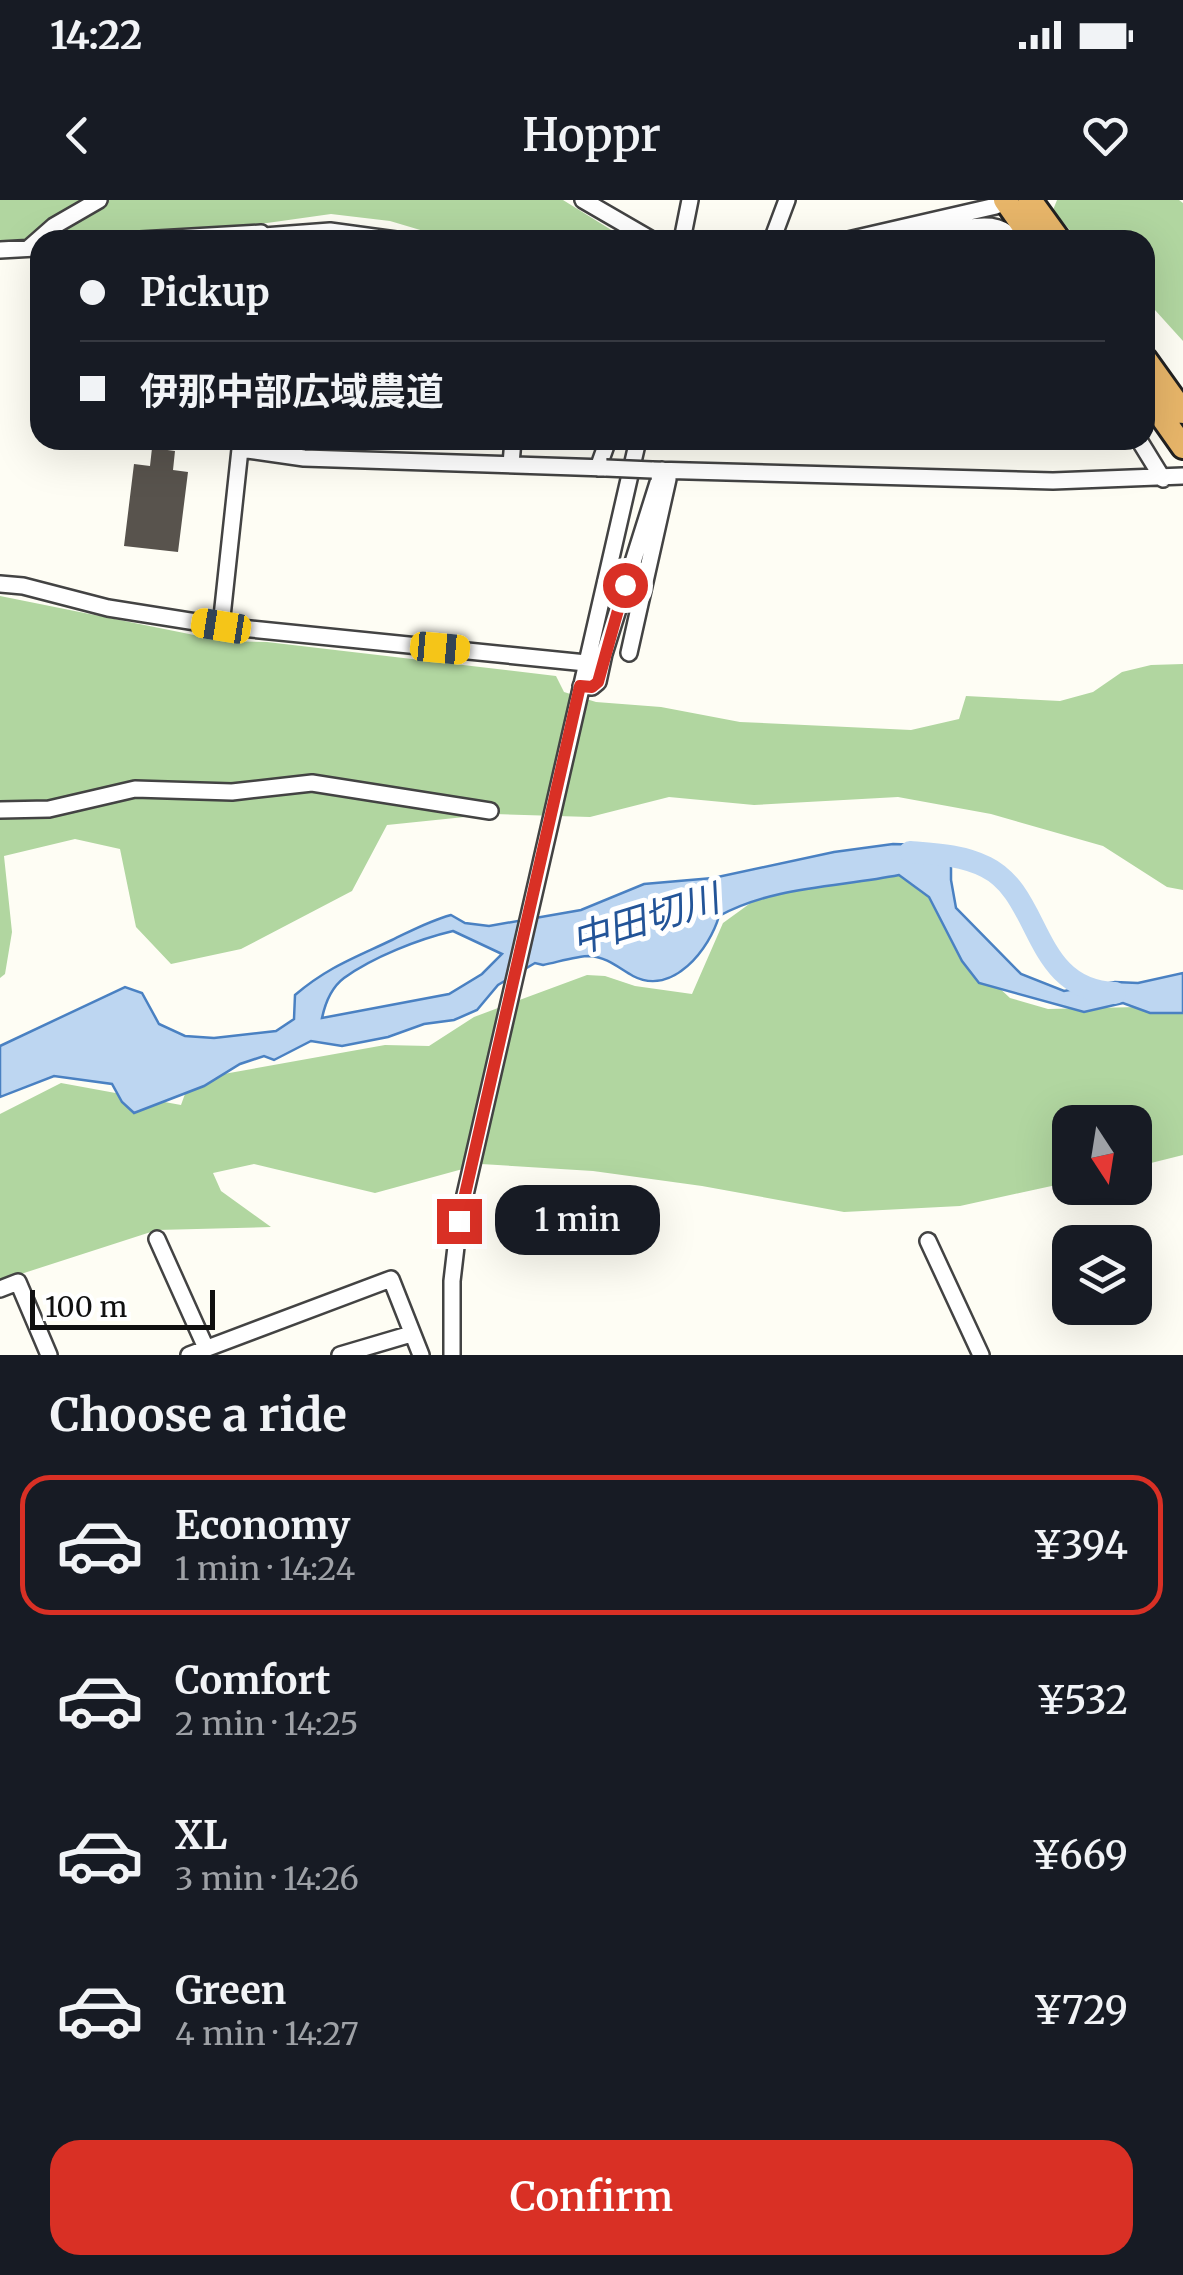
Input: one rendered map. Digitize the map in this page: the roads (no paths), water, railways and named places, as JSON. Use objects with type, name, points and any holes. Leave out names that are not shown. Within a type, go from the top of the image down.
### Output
[{"type":"highway","points":[[1030,200],[1052,230]]},
{"type":"highway","points":[[1000,203],[1024,230]]},
{"type":"highway","points":[[1155,373],[1183,412]]},
{"type":"highway","points":[[1155,407],[1183,447]]},
{"type":"street","points":[[50,230],[99,200]]},
{"type":"street","points":[[583,200],[635,230]]},
{"type":"street","points":[[684,230],[690,200]]},
{"type":"street","points":[[776,230],[787,200]]},
{"type":"street","points":[[897,230],[1000,203]]},
{"type":"street","points":[[946,230],[989,224],[1004,230]]},
{"type":"street","points":[[922,225],[936,230]]},
{"type":"street","points":[[0,250],[30,248]]},
{"type":"street","points":[[221,626],[240,450]]},
{"type":"street","points":[[268,450],[304,458],[661,470],[1053,481],[1172,478]]},
{"type":"street","points":[[512,464],[513,450]]},
{"type":"street","points":[[602,468],[606,450]]},
{"type":"street","points":[[452,1355],[452,1281],[459,1221],[636,450]]},
{"type":"street","points":[[1148,450],[1172,478]]},
{"type":"street","points":[[629,653],[661,470]]},
{"type":"street","points":[[580,686],[592,687],[598,682],[661,470]]},
{"type":"street","points":[[0,584],[23,586],[108,608],[221,626],[586,663]]},
{"type":"street","points":[[0,810],[49,810],[135,789],[232,792],[312,783],[490,810]]},
{"type":"street","points":[[157,1238],[206,1348]]},
{"type":"street","points":[[928,1241],[981,1355]]},
{"type":"street","points":[[188,1355],[391,1279],[422,1355]]},
{"type":"street","points":[[0,1288],[18,1282],[49,1355]]},
{"type":"street","points":[[340,1355],[411,1334]]},
{"type":"water","points":[[893,844],[925,845],[951,864],[956,908],[1021,974],[1064,991],[1115,982],[1138,983],[1183,973],[1183,1013],[1150,1013],[1123,1003],[1084,1012],[979,983],[962,961],[929,897],[899,875],[784,893],[740,906],[719,916],[707,942],[688,966],[662,980],[633,976],[608,961],[590,956],[535,963],[498,985],[477,1010],[454,1020],[342,1046],[311,1041],[274,1060],[264,1056],[240,1064],[204,1086],[134,1113],[112,1084],[54,1076],[0,1097],[0,1046],[125,987],[142,993],[159,1024],[185,1036],[214,1038],[276,1031],[294,1019],[295,995],[319,977],[443,917],[451,915],[465,923],[489,926],[581,910],[644,884],[713,878],[834,852]],"holes":[[[453,931],[502,954],[482,974],[449,994],[322,1018],[330,996],[344,978],[411,944]]]},
{"type":"waterway","name":"中田切川","points":[[910,852],[939,854],[986,867],[1004,880],[1018,898],[1052,959],[1067,976],[1088,988],[1115,993]]}]
